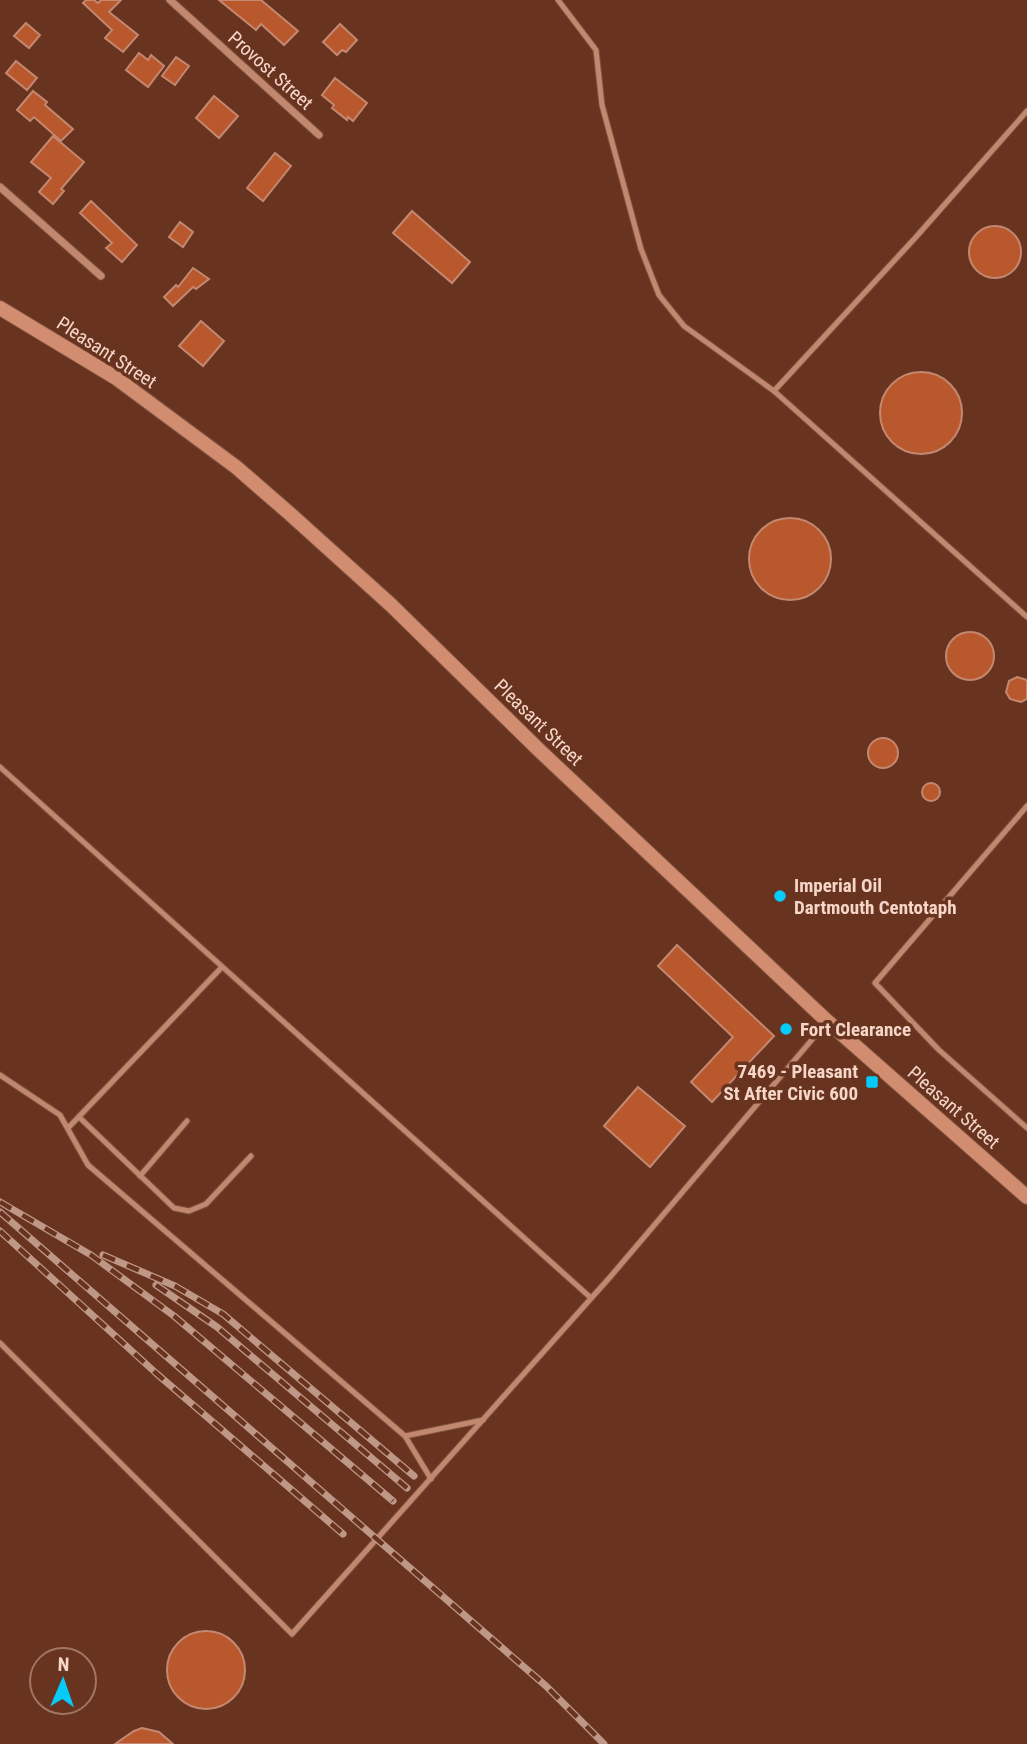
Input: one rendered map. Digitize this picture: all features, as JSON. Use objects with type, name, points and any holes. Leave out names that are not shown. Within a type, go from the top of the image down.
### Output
[{"type":"main road","name":"Pleasant Street","points":[[0,308],[116,378],[236,467],[391,605],[540,751],[827,1021],[1027,1197]]},
{"type":"street","name":"Provost Street","points":[[170,0],[319,135]]},
{"type":"street","points":[[0,187],[101,276]]},
{"type":"lane","points":[[558,0],[596,50],[602,105],[641,249],[659,295],[684,326],[774,391],[1027,617]]},
{"type":"lane","points":[[774,391],[916,237],[1027,111]]},
{"type":"lane","points":[[0,767],[591,1298]]},
{"type":"lane","points":[[1027,806],[875,983],[939,1050],[1027,1128]]},
{"type":"lane","points":[[68,1128],[222,967]]},
{"type":"lane","points":[[0,1343],[292,1634],[591,1298],[827,1021]]},
{"type":"lane","points":[[0,1075],[60,1115],[88,1165],[405,1436],[430,1479]]},
{"type":"lane","points":[[79,1117],[174,1208],[189,1211],[206,1204],[251,1156]]},
{"type":"lane","points":[[140,1176],[187,1121]]},
{"type":"lane","points":[[405,1436],[483,1420]]},
{"type":"building","points":[[86,0],[98,3],[101,0],[121,0],[109,12],[138,35],[123,52],[105,38],[112,30],[83,3]]},
{"type":"building","points":[[219,0],[261,0],[298,31],[284,45],[261,24],[256,30]]},
{"type":"building","points":[[26,23],[40,35],[29,48],[14,36]]},
{"type":"building","points":[[340,24],[357,40],[346,52],[342,50],[337,55],[323,42]]},
{"type":"building","points":[[139,53],[148,60],[151,55],[164,66],[148,87],[126,70]]},
{"type":"building","points":[[176,57],[189,66],[175,85],[162,76]]},
{"type":"building","points":[[16,61],[37,78],[27,90],[6,73]]},
{"type":"building","points":[[335,78],[367,103],[353,121],[348,117],[347,120],[332,108],[334,105],[322,95]]},
{"type":"building","points":[[33,91],[73,129],[61,141],[34,117],[30,121],[17,110]]},
{"type":"building","points":[[214,96],[238,116],[219,138],[196,118]]},
{"type":"building","points":[[53,136],[84,162],[61,189],[64,191],[53,204],[39,192],[51,178],[31,162]]},
{"type":"building","points":[[275,153],[291,166],[263,201],[247,188]]},
{"type":"building","points":[[91,201],[137,245],[122,262],[106,248],[112,243],[80,213]]},
{"type":"building","points":[[412,211],[470,262],[452,283],[393,233]]},
{"type":"building","points":[[180,222],[193,232],[183,247],[169,237]]},
{"type":"building","points":[[995,226],[1005,228],[1013,234],[1019,242],[1019,262],[1013,270],[1005,276],[995,278],[985,276],[977,270],[971,262],[969,252],[971,242],[977,234],[985,228]]},
{"type":"building","points":[[193,268],[209,279],[196,289],[193,287],[173,306],[164,297],[176,285],[178,287]]},
{"type":"building","points":[[201,321],[224,341],[203,366],[179,346]]},
{"type":"building","points":[[913,372],[929,372],[944,379],[955,390],[962,405],[959,429],[950,442],[929,454],[913,454],[898,447],[887,436],[880,421],[880,405],[887,390],[898,379]]},
{"type":"building","points":[[790,518],[806,521],[819,530],[828,543],[831,559],[828,575],[819,588],[806,597],[790,600],[774,597],[761,588],[752,575],[749,559],[752,543],[761,530],[774,521]]},
{"type":"building","points":[[970,632],[987,639],[994,656],[987,673],[970,680],[953,673],[946,656],[953,639]]},
{"type":"building","points":[[1017,677],[1027,680],[1027,699],[1021,702],[1010,699],[1006,692],[1009,681]]},
{"type":"building","points":[[883,738],[894,742],[898,753],[894,764],[883,768],[872,764],[868,753],[872,742]]},
{"type":"building","points":[[927,783],[935,783],[940,792],[938,799],[927,801],[922,796],[922,788]]},
{"type":"building","points":[[677,945],[774,1036],[712,1102],[691,1082],[733,1037],[658,966]]},
{"type":"building","points":[[638,1087],[685,1126],[650,1167],[604,1126]]},
{"type":"building","points":[[206,1631],[221,1634],[238,1648],[245,1670],[242,1685],[228,1702],[206,1709],[191,1706],[174,1692],[167,1670],[170,1655],[184,1638]]},
{"type":"building","points":[[142,1728],[159,1732],[173,1744],[115,1744]]},
{"type":"railway","points":[[0,1202],[91,1255],[174,1316],[393,1501]]},
{"type":"railway","points":[[0,1212],[546,1686],[604,1744]]},
{"type":"railway","points":[[0,1231],[157,1374],[343,1534]]},
{"type":"railway","points":[[103,1255],[175,1286],[223,1314],[414,1476]]},
{"type":"railway","points":[[156,1285],[217,1327],[407,1488]]},
{"type":"place","name":"Imperial Oil Dartmouth Centotaph","points":[[780,896]]},
{"type":"place","name":"Fort Clearance","points":[[786,1029]]},
{"type":"place","name":"7469 - Pleasant St After Civic 600","points":[[872,1082]]}]
